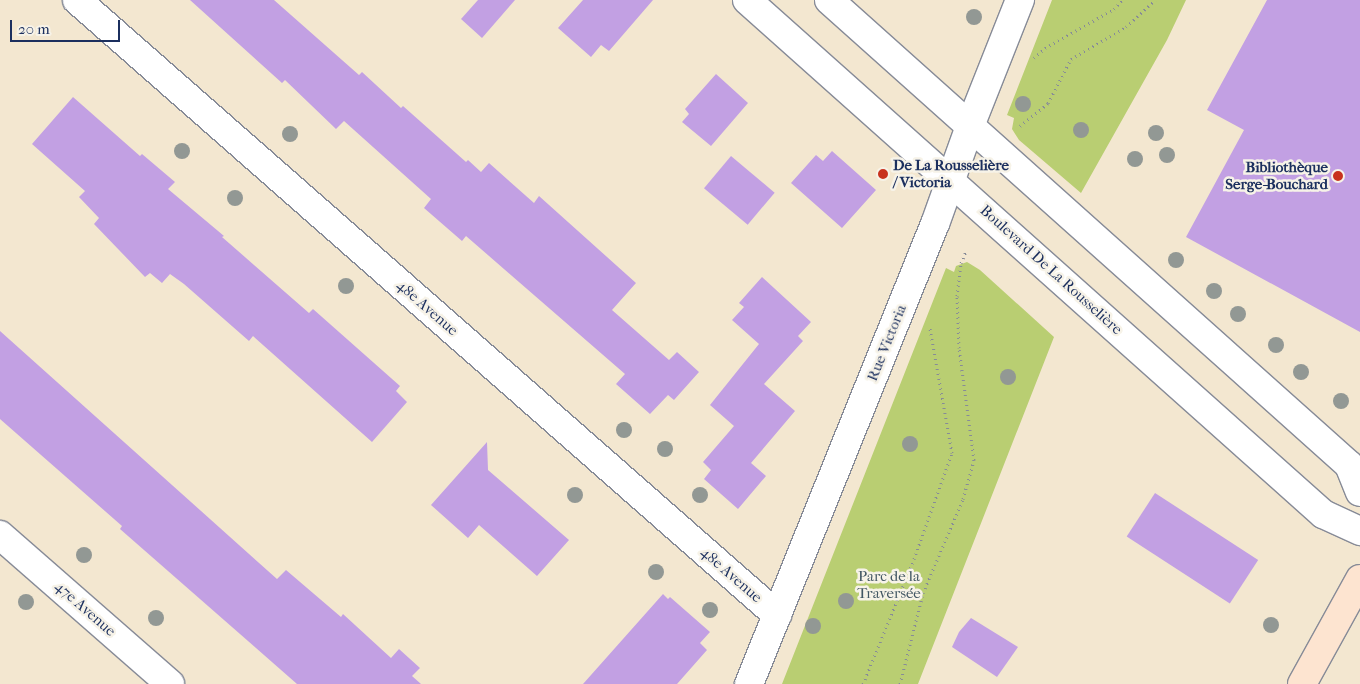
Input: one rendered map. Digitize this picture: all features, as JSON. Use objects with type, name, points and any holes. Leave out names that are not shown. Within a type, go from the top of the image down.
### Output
[{"type":"main road","points":[[1302,684],[1360,579]]},
{"type":"street","name":"48e Avenue","points":[[77,0],[777,615]]},
{"type":"street","name":"Boulevard De La Rousselière","points":[[748,0],[1323,514],[1360,531]]},
{"type":"street","points":[[829,0],[1349,465],[1360,492]]},
{"type":"street","name":"Rue Victoria","points":[[749,684],[951,181],[970,126],[1020,0]]},
{"type":"street","name":"47e Avenue","points":[[0,535],[170,684]]},
{"type":"path","points":[[1028,62],[1045,48],[1114,9],[1122,0]]},
{"type":"path","points":[[1015,129],[1031,119],[1048,103],[1070,59],[1126,27],[1155,0]]},
{"type":"path","points":[[900,684],[924,593],[963,499],[974,460],[960,348],[957,296],[961,263],[966,251]]},
{"type":"path","points":[[863,684],[914,559],[952,453],[929,323]]},
{"type":"green space","points":[[1052,0],[1186,0],[1167,40],[1081,193],[1019,140],[1012,129],[1014,118],[1007,115]]},
{"type":"green space","name":"Parc de la Traversée","points":[[967,262],[980,270],[1054,337],[918,684],[782,684],[946,268],[954,272],[956,266]]},
{"type":"building","points":[[190,0],[274,0],[359,75],[362,72],[401,108],[403,106],[466,162],[468,160],[481,172],[489,163],[534,203],[539,196],[636,283],[612,310],[669,360],[677,352],[699,372],[674,400],[668,395],[650,414],[616,384],[625,374],[466,236],[462,241],[424,208],[431,199],[344,121],[336,129],[285,80],[282,83]]},
{"type":"building","points":[[478,0],[515,0],[482,38],[461,19]]},
{"type":"building","points":[[583,0],[653,0],[609,51],[601,45],[591,57],[558,28]]},
{"type":"building","points":[[1267,0],[1360,0],[1360,332],[1186,237],[1244,130],[1207,110]]},
{"type":"building","points":[[716,74],[748,103],[711,146],[682,122],[689,114],[685,109]]},
{"type":"building","points":[[73,97],[140,156],[142,154],[175,182],[168,189],[224,236],[222,237],[309,313],[313,309],[400,386],[396,391],[407,402],[372,442],[253,336],[249,341],[184,284],[170,274],[162,283],[150,273],[145,277],[94,224],[99,218],[79,197],[85,191],[32,144]]},
{"type":"building","points":[[832,151],[876,190],[842,228],[791,183],[816,155],[823,161]]},
{"type":"building","points":[[731,156],[775,193],[748,225],[704,188]]},
{"type":"building","points":[[762,277],[811,322],[798,336],[803,341],[764,384],[795,411],[751,463],[766,476],[738,509],[704,479],[711,470],[703,462],[734,426],[710,405],[759,344],[732,320],[744,307],[739,303]]},
{"type":"building","points":[[0,331],[277,579],[286,570],[341,617],[343,614],[391,658],[399,649],[420,668],[412,676],[421,684],[297,684],[120,529],[122,526],[0,419]]},
{"type":"building","points":[[487,442],[488,470],[569,540],[537,576],[479,525],[468,538],[431,505]]},
{"type":"building","points":[[1155,493],[1258,560],[1230,604],[1127,537]]},
{"type":"building","points":[[663,594],[668,599],[670,597],[710,632],[700,643],[707,650],[677,684],[583,684]]},
{"type":"building","points":[[971,618],[1018,647],[997,677],[952,647],[959,632]]},
{"type":"place","name":"De La Rousselière / Victoria","points":[[883,174]]},
{"type":"place","name":"Bibliothèque Serge-Bouchard","points":[[1338,176]]}]
